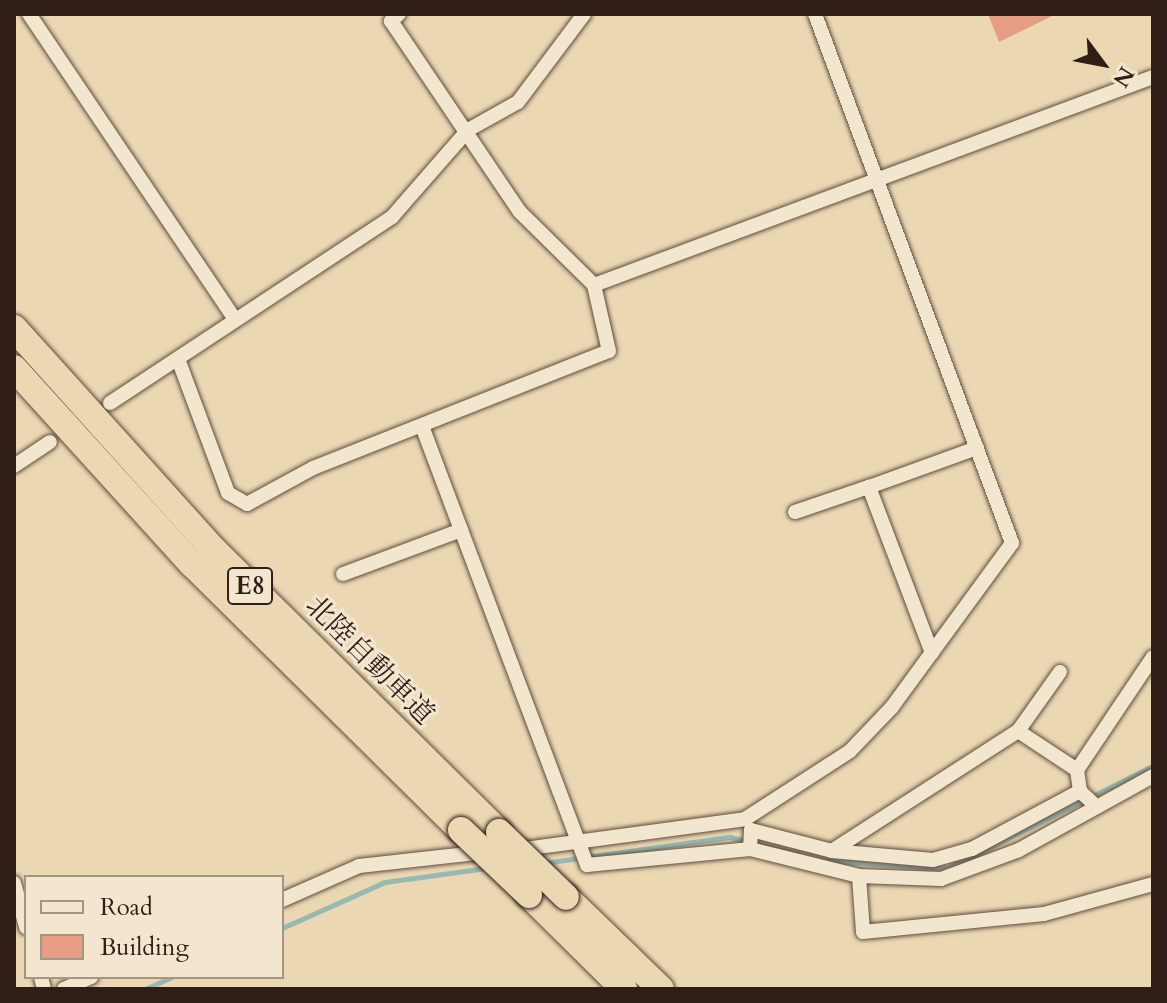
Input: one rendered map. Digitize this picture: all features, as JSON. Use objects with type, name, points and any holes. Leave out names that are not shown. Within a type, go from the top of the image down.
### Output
[{"type":"highway","name":"北陸自動車道","points":[[14,328],[214,550],[661,989]]},
{"type":"highway","name":"北陸自動車道","points":[[14,368],[192,564],[615,980]]},
{"type":"street","points":[[29,14],[235,319]]},
{"type":"street","points":[[178,359],[228,493],[247,504],[313,468],[609,351],[594,285],[520,212],[468,130],[391,21],[399,14]]},
{"type":"street","points":[[110,403],[392,217],[468,130],[518,102],[584,14]]},
{"type":"street","points":[[748,825],[850,751],[932,653],[1012,543],[815,14]]},
{"type":"street","points":[[594,285],[1153,77]]},
{"type":"street","points":[[422,426],[587,865],[750,849],[859,876],[914,881],[978,869],[1153,776]]},
{"type":"street","points":[[14,466],[50,442]]},
{"type":"street","points":[[795,512],[977,448]]},
{"type":"street","points":[[869,487],[932,653]]},
{"type":"street","points":[[343,574],[461,530]]},
{"type":"street","points":[[1097,807],[1080,791],[1077,770],[1153,657]]},
{"type":"street","points":[[832,851],[1018,731],[1060,672]]},
{"type":"street","points":[[1018,731],[1077,770]]},
{"type":"street","points":[[284,899],[359,866],[581,846],[748,825],[832,851],[933,860],[972,849],[1080,791]]},
{"type":"street","points":[[748,825],[750,849]]},
{"type":"street","points":[[859,876],[863,932],[1044,914],[1153,884]]},
{"type":"street","points":[[14,883],[24,920]]},
{"type":"street","points":[[64,989],[86,979]]},
{"type":"building","points":[[988,14],[1054,14],[1054,15],[999,42]]},
{"type":"waterway","points":[[827,861],[948,868],[1153,766]]},
{"type":"waterway","points":[[544,863],[730,837],[798,854]]},
{"type":"waterway","points":[[284,927],[385,882],[486,868]]},
{"type":"waterway","points":[[145,989],[168,979]]}]
